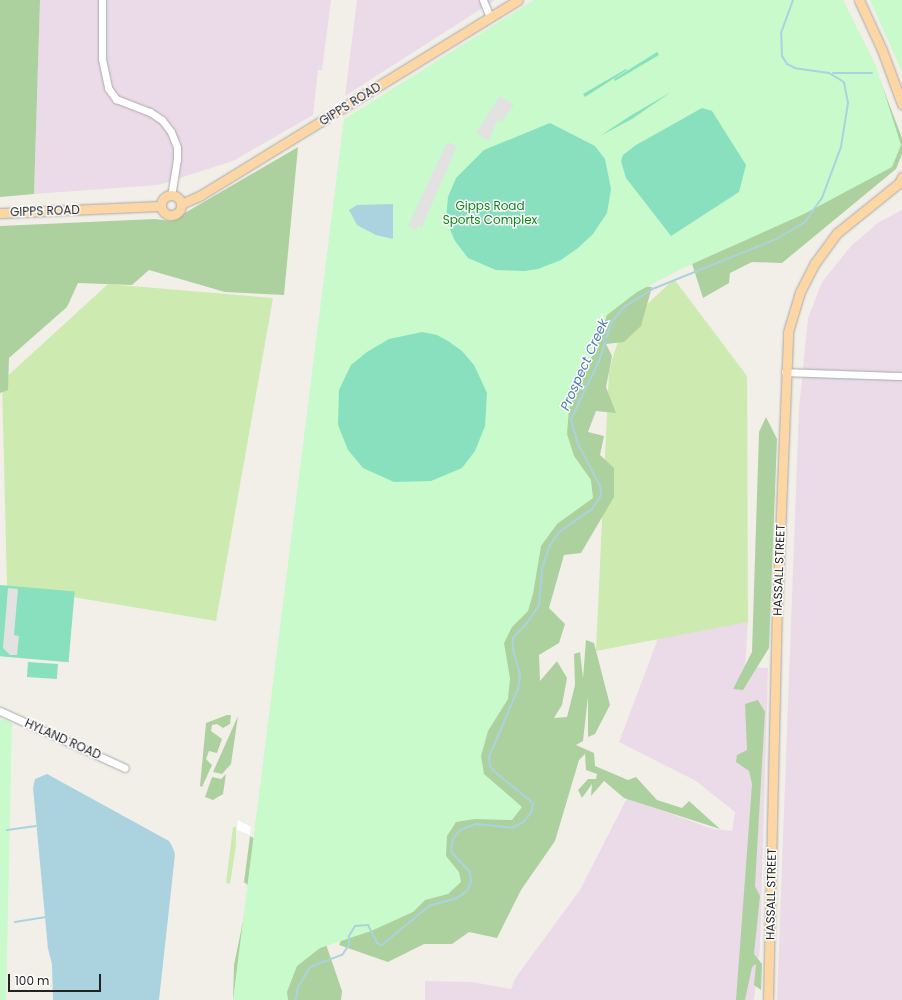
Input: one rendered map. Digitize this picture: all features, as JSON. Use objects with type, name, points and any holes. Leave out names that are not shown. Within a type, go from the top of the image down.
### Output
[{"type":"main road","name":"GIPPS ROAD","points":[[181,204],[202,195],[518,0]]},
{"type":"main road","points":[[859,0],[882,50],[902,104]]},
{"type":"main road","name":"HASSALL STREET","points":[[768,1000],[785,372],[788,332],[800,292],[816,263],[837,233],[901,181]]},
{"type":"main road","points":[[171,195],[176,197],[181,204],[178,212],[174,215],[165,213],[161,206],[163,200],[171,195]]},
{"type":"main road","name":"GIPPS ROAD","points":[[0,213],[161,206]]},
{"type":"street","points":[[102,0],[102,59],[108,88],[116,99],[150,112],[162,120],[171,132],[177,147],[177,159],[171,195]]},
{"type":"street","points":[[483,0],[490,17]]},
{"type":"street","points":[[785,372],[902,376]]},
{"type":"street","name":"HYLAND ROAD","points":[[0,711],[125,768]]},
{"type":"shaded area","points":[[40,0],[331,0],[322,70],[318,70],[313,115],[233,161],[158,185],[34,194]]},
{"type":"shaded area","points":[[357,0],[495,0],[345,96]]},
{"type":"shaded area","points":[[500,96],[514,105],[501,122],[497,120],[489,141],[476,133]]},
{"type":"shaded area","points":[[447,142],[457,146],[422,227],[418,225],[416,231],[408,226]]},
{"type":"shaded area","points":[[902,210],[902,1000],[777,1000],[799,409],[808,318],[822,282],[851,246],[879,222]]},
{"type":"shaded area","points":[[8,588],[18,589],[14,635],[19,636],[17,655],[10,655],[3,648]]},
{"type":"shaded area","points":[[665,606],[748,622],[745,667],[768,668],[760,947],[754,1000],[425,1000],[425,981],[472,982],[511,989],[516,977],[580,890],[627,798],[713,829],[732,831],[735,812],[696,781],[619,742],[656,644]]},
{"type":"green space","points":[[0,0],[40,0],[34,194],[0,197]]},
{"type":"green space","name":"Gipps Road Sports Complex","points":[[534,0],[843,0],[876,66],[901,145],[892,167],[804,214],[681,269],[637,292],[607,315],[594,353],[578,383],[569,409],[567,434],[574,456],[591,480],[593,498],[557,524],[541,546],[533,594],[528,611],[512,627],[504,643],[510,678],[508,699],[488,731],[481,756],[484,774],[522,807],[512,820],[475,819],[456,822],[447,836],[446,856],[459,872],[461,882],[448,894],[425,900],[413,912],[371,931],[320,948],[297,966],[287,992],[288,1000],[233,1000],[344,119]]},
{"type":"green space","points":[[870,0],[902,0],[902,72]]},
{"type":"green space","points":[[657,52],[659,55],[615,81],[614,79]]},
{"type":"green space","points":[[626,69],[627,70],[585,97],[583,94]]},
{"type":"green space","points":[[880,80],[902,138],[902,154],[896,169],[782,263],[752,262],[730,273],[729,283],[703,298],[687,248]]},
{"type":"green space","points":[[671,92],[632,119],[600,136],[630,116]]},
{"type":"green space","points":[[702,108],[712,111],[746,165],[739,192],[671,236],[626,178],[621,161],[623,155],[636,145]]},
{"type":"green space","points":[[550,123],[595,146],[605,159],[611,189],[607,213],[593,234],[578,248],[561,260],[538,269],[524,271],[496,270],[468,258],[455,241],[446,220],[448,197],[456,178],[484,150]]},
{"type":"green space","points":[[298,147],[284,295],[225,292],[149,270],[132,285],[78,283],[67,307],[9,358],[8,390],[0,393],[0,226],[155,219],[171,221]]},
{"type":"green space","points":[[674,279],[747,376],[748,622],[596,651],[609,370],[622,328]]},
{"type":"green space","points":[[108,284],[273,298],[216,621],[7,586],[2,381]]},
{"type":"green space","points":[[639,286],[652,287],[641,326],[624,342],[606,344],[612,356],[606,387],[616,413],[596,411],[588,432],[604,436],[600,455],[614,468],[614,497],[581,553],[564,555],[549,608],[565,624],[559,643],[539,655],[540,681],[557,661],[567,678],[562,705],[554,718],[567,717],[575,685],[574,654],[580,652],[583,678],[586,640],[594,643],[610,705],[595,734],[588,737],[588,697],[583,741],[576,745],[594,753],[595,766],[628,780],[636,777],[657,800],[682,808],[689,801],[720,829],[624,798],[604,781],[591,796],[592,784],[582,798],[578,790],[588,779],[596,779],[597,774],[586,770],[585,754],[579,760],[555,841],[521,890],[497,938],[469,932],[452,944],[424,944],[388,962],[339,945],[350,921],[523,387]]},
{"type":"green space","points":[[422,332],[437,335],[448,341],[462,351],[474,365],[487,393],[485,426],[475,451],[462,468],[431,481],[394,482],[363,468],[348,450],[338,425],[339,390],[351,365],[367,352],[389,339]]},
{"type":"green space","points":[[766,417],[777,439],[769,648],[743,690],[733,689],[752,652],[759,432]]},
{"type":"green space","points":[[0,585],[75,592],[69,662],[0,656]]},
{"type":"green space","points":[[28,662],[58,664],[57,679],[27,677]]},
{"type":"green space","points":[[758,700],[765,712],[755,886],[760,896],[754,954],[762,964],[761,990],[754,985],[756,964],[752,967],[745,1000],[736,1000],[752,784],[749,771],[736,762],[737,755],[747,750],[745,704]]},
{"type":"green space","points":[[227,715],[231,715],[230,724],[223,728],[217,724],[212,725],[211,731],[222,739],[217,753],[209,751],[206,759],[212,765],[202,787],[200,786],[206,723]]},
{"type":"green space","points":[[238,716],[231,764],[222,774],[213,772]]},
{"type":"green space","points":[[0,718],[12,723],[6,1000],[0,1000]]},
{"type":"green space","points":[[226,774],[223,794],[213,800],[205,797],[212,777],[221,779]]},
{"type":"green space","points":[[233,827],[236,827],[236,845],[230,884],[226,883]]},
{"type":"green space","points":[[250,836],[282,853],[317,918],[342,991],[341,1000],[233,1000],[234,965],[250,887],[244,882]]},
{"type":"water","points":[[393,204],[393,239],[376,235],[357,225],[349,210],[357,205]]},
{"type":"water","points":[[47,774],[169,841],[172,846],[175,854],[159,1000],[53,1000],[52,964],[48,949],[33,788],[35,779]]},
{"type":"pier","points":[[345,98],[343,117],[331,124],[333,106]]},
{"type":"pier","points":[[238,820],[251,827],[250,835],[237,830]]},
{"type":"waterway","name":"Prospect Creek","points":[[296,1000],[298,987],[310,967],[342,955],[349,945],[349,936],[355,926],[368,925],[377,943],[382,945],[429,906],[457,898],[467,891],[471,882],[470,872],[452,853],[451,848],[453,839],[460,830],[476,824],[512,828],[522,823],[531,813],[533,803],[495,772],[490,766],[489,757],[518,689],[520,674],[513,650],[513,638],[527,623],[539,605],[542,569],[550,545],[559,532],[592,509],[601,495],[600,486],[578,444],[571,419],[599,361],[611,323],[624,307],[655,288],[776,239],[805,222],[822,198],[841,147],[848,103],[844,82],[829,73],[795,68],[787,64],[782,56],[781,33],[793,0]]},
{"type":"waterway","points":[[833,73],[872,73]]},
{"type":"waterway","points":[[7,830],[36,826]]},
{"type":"waterway","points":[[15,922],[45,917]]}]
